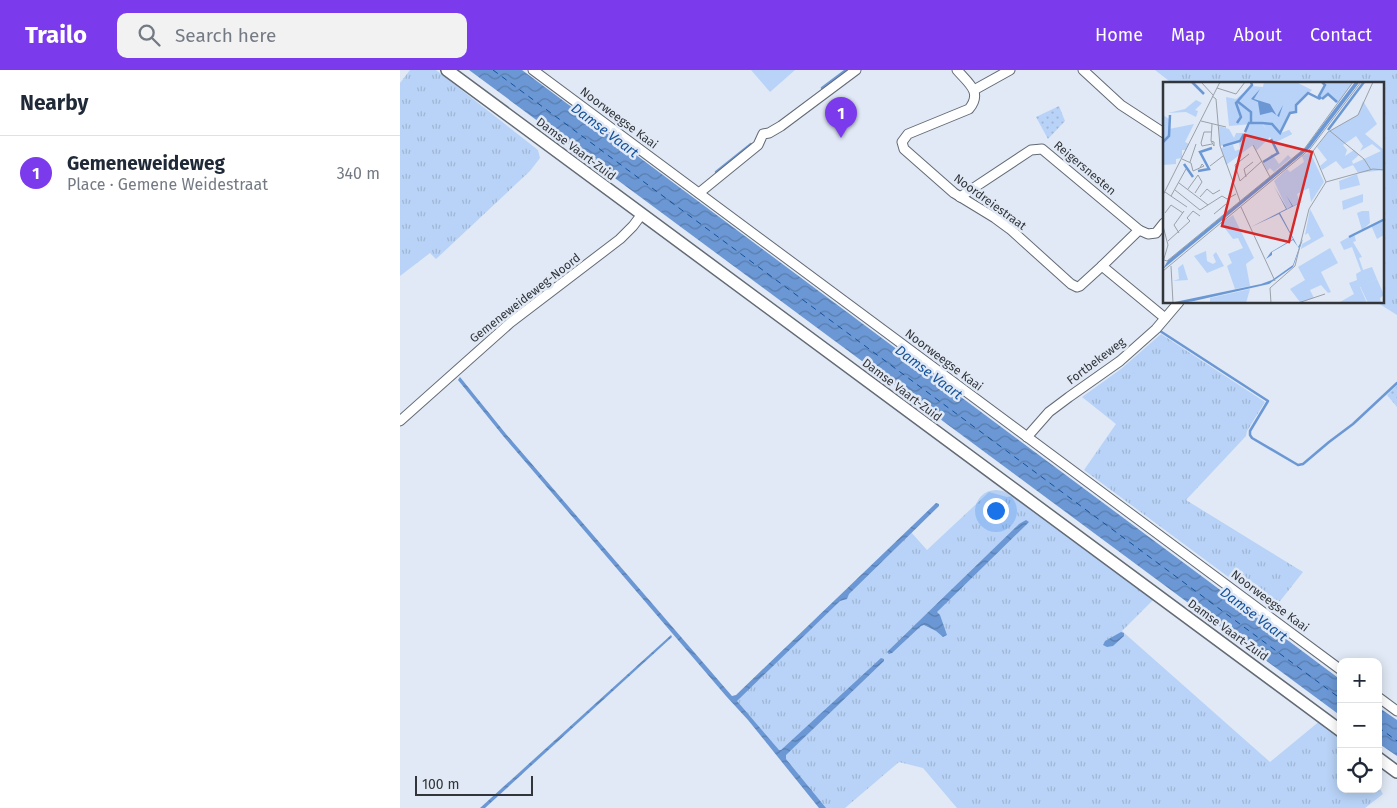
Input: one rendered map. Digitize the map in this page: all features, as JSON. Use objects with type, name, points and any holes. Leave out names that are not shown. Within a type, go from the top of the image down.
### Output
[{"type":"street","name":"Damse Vaart-Zuid","points":[[447,70],[1337,728]]},
{"type":"street","name":"Noorweegse Kaai","points":[[533,70],[1337,667]]},
{"type":"street","points":[[699,193],[758,145],[763,134],[769,133],[781,126],[856,70]]},
{"type":"street","points":[[957,70],[974,90],[1010,70]]},
{"type":"street","points":[[1084,70],[1121,105],[1163,132]]},
{"type":"street","name":"Noordreiestraat","points":[[974,90],[974,104],[969,109],[908,134],[902,142],[904,149],[960,197],[1010,229],[1070,284],[1077,287],[1080,286],[1102,266]]},
{"type":"street","name":"Reigersnesten","points":[[960,197],[1031,150],[1042,149],[1139,230]]},
{"type":"street","name":"Gemeneweideweg-Noord","points":[[400,420],[510,323],[620,239],[642,214]]},
{"type":"street","points":[[1163,224],[1156,233],[1148,234],[1139,230],[1102,266],[1165,318]]},
{"type":"street","name":"Fortbekeweg","points":[[1027,437],[1049,412],[1120,361],[1177,304]]},
{"type":"street","points":[[1382,700],[1397,711]]},
{"type":"street","points":[[1382,761],[1397,772]]},
{"type":"green space","points":[[410,70],[436,70],[538,150],[540,158],[530,171],[436,259],[430,253],[400,276],[400,83]]},
{"type":"green space","points":[[751,70],[795,70],[770,92]]},
{"type":"green space","points":[[1155,70],[1397,70],[1397,315],[1380,304],[1384,304],[1384,82],[1170,82]]},
{"type":"green space","points":[[1059,106],[1065,121],[1048,139],[1036,117]]},
{"type":"green space","points":[[1161,334],[1265,402],[1247,431],[1246,436],[1186,500],[1303,572],[1273,610],[1084,470],[1116,424],[1082,397],[1121,369]]},
{"type":"green space","points":[[1397,385],[1397,407],[1387,395]]},
{"type":"green space","points":[[989,492],[1007,497],[1017,495],[1155,598],[1122,631],[1270,762],[1321,720],[1337,732],[1337,793],[1382,792],[1383,794],[1365,808],[957,808],[923,768],[899,762],[845,808],[822,808],[735,700],[910,531],[927,550]]},
{"type":"water","points":[[469,70],[522,70],[1337,677],[1337,713]]},
{"type":"water","points":[[460,377],[506,434],[732,696],[736,695],[936,503],[939,504],[849,594],[847,599],[840,601],[737,701],[781,750],[881,658],[884,659],[786,755],[786,759],[826,808],[819,808],[748,720],[504,437],[458,380]]},
{"type":"water","points":[[1026,520],[1029,522],[937,612],[940,615],[947,635],[943,637],[924,625],[892,653],[889,654],[887,652],[1019,524]]},
{"type":"water","points":[[1121,632],[1124,633],[1124,636],[1113,646],[1107,647],[1103,645],[1105,641]]},
{"type":"water","points":[[671,635],[672,637],[485,808],[480,808]]},
{"type":"water","points":[[1382,710],[1397,720],[1397,756],[1382,746]]},
{"type":"waterway","points":[[822,88],[846,70]]},
{"type":"waterway","points":[[716,172],[751,144]]},
{"type":"waterway","points":[[1157,329],[1268,401],[1250,431],[1250,435],[1298,465],[1303,464],[1353,424],[1397,383]]},
{"type":"ferry route","points":[[493,70],[1337,696]]},
{"type":"ferry route","points":[[1382,730],[1397,741]]},
{"type":"place","name":"Gemeneweideweg","points":[[841,138]]},
{"type":"water label","name":"Damse Vaart","points":[[605,130]]},
{"type":"water label","name":"Damse Vaart","points":[[929,372]]},
{"type":"water label","name":"Damse Vaart","points":[[1254,614]]}]
